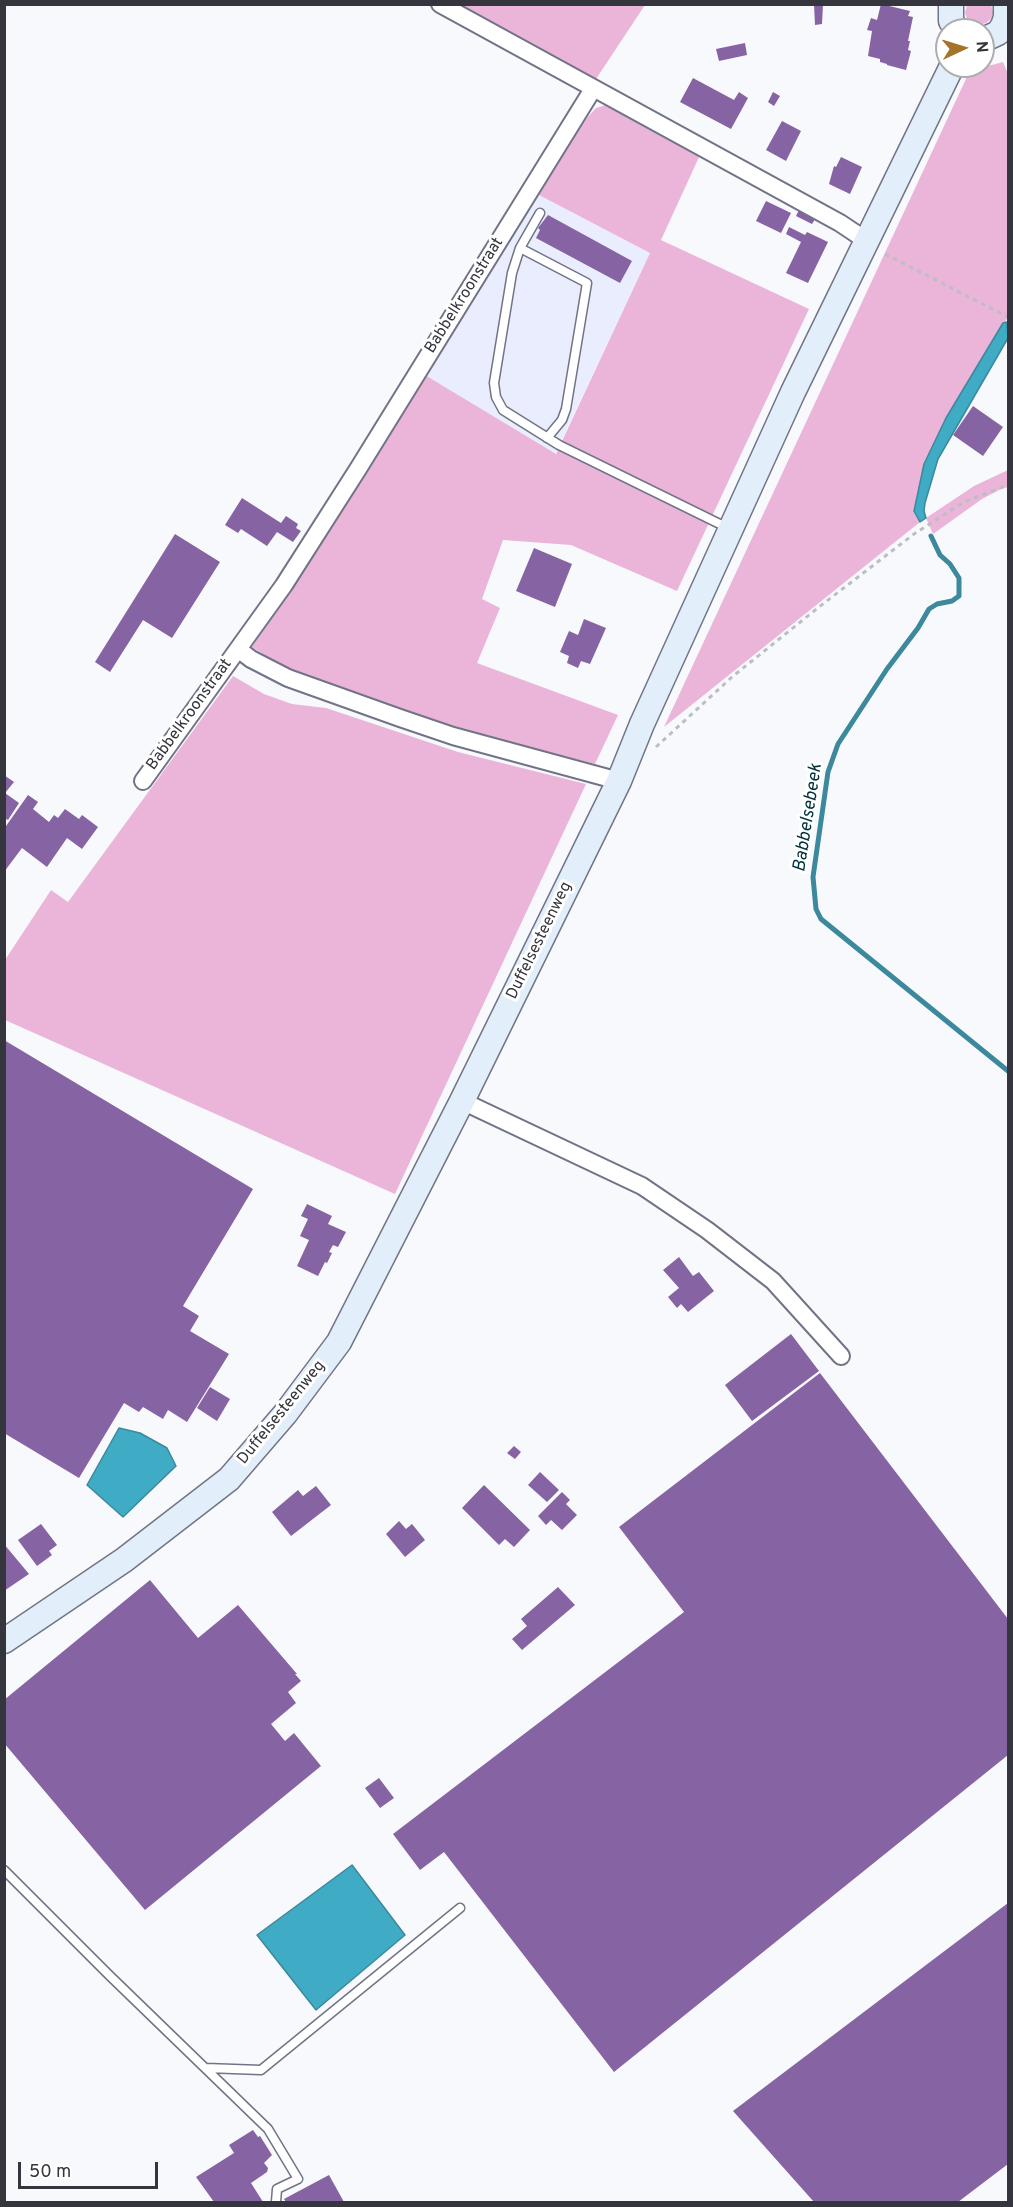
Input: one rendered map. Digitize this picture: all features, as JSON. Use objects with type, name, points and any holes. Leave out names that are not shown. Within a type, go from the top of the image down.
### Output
[{"type":"street","points":[[440,4],[840,223],[867,241]]},
{"type":"street","points":[[995,34],[1006,21]]},
{"type":"street","name":"Duffelsesteenweg","points":[[4,1641],[124,1560],[229,1479],[285,1414],[339,1342],[462,1101],[619,781],[642,724],[793,392],[946,78]]},
{"type":"street","name":"Babbelkroonstraat","points":[[142,781],[284,585],[593,89]]},
{"type":"street","name":"Babbelkroonstraat","points":[[238,649],[251,659],[288,678],[389,714],[453,736],[619,781]]},
{"type":"street","points":[[462,1101],[642,1186],[707,1230],[773,1281],[841,1356]]},
{"type":"lane","points":[[540,213],[520,248],[512,273],[494,383],[496,397],[503,410],[547,438],[731,530]]},
{"type":"lane","points":[[520,248],[587,283],[566,409],[562,420],[547,438]]},
{"type":"lane","points":[[4,1870],[268,2129],[298,2179],[277,2189],[276,2202]]},
{"type":"lane","points":[[206,2068],[261,2070],[460,1908]]},
{"type":"path","points":[[867,241],[877,250],[1008,317]]},
{"type":"path","points":[[651,752],[732,677],[819,606],[914,534],[964,502],[1008,485]]},
{"type":"shaded area","points":[[991,4],[991,18],[967,18],[967,5]]},
{"type":"shaded area","points":[[452,5],[645,5],[594,82]]},
{"type":"shaded area","points":[[1003,62],[1008,74],[1008,317],[946,418],[924,464],[914,511],[920,522],[664,727],[966,78],[995,78],[995,64]]},
{"type":"shaded area","points":[[606,105],[700,155],[661,240],[809,309],[677,591],[571,545],[503,540],[482,599],[500,608],[477,663],[618,715],[595,764],[445,726],[287,669],[252,647],[425,375],[556,454],[650,253],[537,194],[586,119],[596,108]]},
{"type":"shaded area","points":[[537,194],[650,253],[555,454],[425,375]]},
{"type":"shaded area","points":[[1008,470],[1008,487],[982,499],[933,534],[926,518],[974,486]]},
{"type":"shaded area","points":[[233,676],[264,694],[292,704],[326,708],[458,752],[586,784],[395,1194],[5,1020],[5,960],[51,890],[68,902]]},
{"type":"water","points":[[1007,322],[1008,338],[938,459],[925,503],[926,518],[920,522],[914,511],[924,464],[946,418],[1003,323]]},
{"type":"water","points":[[119,1428],[140,1433],[167,1448],[176,1466],[123,1517],[87,1485]]},
{"type":"water","points":[[352,1865],[405,1935],[316,2010],[257,1935]]},
{"type":"building","points":[[814,4],[823,4],[822,24],[815,25]]},
{"type":"building","points":[[881,4],[910,11],[908,16],[913,17],[908,41],[910,41],[908,50],[911,51],[906,70],[887,65],[880,62],[880,59],[868,56],[872,31],[867,30],[871,18],[877,20]]},
{"type":"building","points":[[745,43],[747,55],[719,61],[716,49]]},
{"type":"building","points":[[693,78],[734,100],[739,92],[748,98],[731,129],[680,102]]},
{"type":"building","points":[[773,92],[780,96],[774,106],[768,102]]},
{"type":"building","points":[[782,121],[801,131],[786,161],[766,150]]},
{"type":"building","points":[[841,157],[862,167],[850,194],[829,184],[834,166],[836,167]]},
{"type":"building","points":[[766,201],[791,213],[781,233],[756,221]]},
{"type":"building","points":[[800,208],[817,216],[812,224],[796,216]]},
{"type":"building","points":[[548,215],[632,261],[620,283],[536,238],[540,230],[538,228]]},
{"type":"building","points":[[789,227],[828,242],[808,283],[786,273],[801,242],[786,234]]},
{"type":"building","points":[[973,406],[1003,427],[983,456],[953,435]]},
{"type":"building","points":[[242,498],[281,523],[286,516],[298,524],[296,528],[301,531],[293,542],[277,532],[267,546],[241,529],[238,533],[225,525]]},
{"type":"building","points":[[175,534],[220,562],[172,638],[143,620],[110,672],[95,662]]},
{"type":"building","points":[[534,548],[572,564],[555,607],[516,591]]},
{"type":"building","points":[[584,619],[606,628],[590,664],[581,661],[578,668],[567,663],[569,656],[560,652],[569,631],[578,635]]},
{"type":"building","points":[[4,775],[14,782],[5,793],[19,803],[8,820],[4,818]]},
{"type":"building","points":[[28,795],[38,802],[33,809],[49,822],[54,815],[58,818],[65,809],[79,819],[82,815],[98,827],[82,849],[67,838],[47,867],[22,848],[4,872],[4,825],[6,826]]},
{"type":"building","points":[[4,1040],[253,1189],[183,1306],[199,1316],[190,1331],[229,1354],[187,1422],[168,1410],[163,1419],[143,1407],[139,1412],[124,1403],[79,1478],[4,1433]]},
{"type":"building","points":[[307,1204],[332,1216],[328,1224],[346,1232],[338,1247],[333,1245],[329,1252],[332,1253],[318,1276],[297,1266],[309,1240],[300,1236],[308,1219],[301,1216]]},
{"type":"building","points":[[679,1257],[693,1276],[699,1272],[714,1291],[688,1312],[681,1304],[677,1308],[668,1297],[679,1288],[663,1270]]},
{"type":"building","points":[[791,1334],[819,1371],[752,1421],[725,1385]]},
{"type":"building","points":[[820,1373],[1008,1619],[1008,1755],[614,2072],[444,1852],[420,1870],[393,1834],[684,1612],[619,1527]]},
{"type":"building","points":[[210,1387],[230,1399],[217,1421],[197,1408]]},
{"type":"building","points":[[514,1446],[521,1452],[515,1459],[507,1453]]},
{"type":"building","points":[[540,1472],[559,1490],[547,1502],[528,1485]]},
{"type":"building","points":[[484,1485],[530,1530],[514,1547],[505,1539],[499,1545],[462,1508]]},
{"type":"building","points":[[316,1486],[331,1505],[291,1536],[272,1512],[298,1490],[303,1496]]},
{"type":"building","points":[[562,1492],[570,1500],[566,1504],[577,1515],[562,1530],[551,1520],[546,1525],[538,1516]]},
{"type":"building","points":[[399,1521],[406,1529],[412,1524],[425,1540],[405,1557],[386,1534]]},
{"type":"building","points":[[41,1524],[57,1545],[49,1551],[52,1555],[37,1566],[18,1540]]},
{"type":"building","points":[[4,1544],[29,1574],[4,1591]]},
{"type":"building","points":[[150,1580],[198,1638],[238,1605],[301,1681],[288,1692],[296,1703],[271,1724],[285,1741],[294,1733],[321,1766],[145,1910],[4,1743],[4,1700]]},
{"type":"building","points":[[558,1587],[575,1605],[522,1650],[512,1639],[527,1626],[521,1619]]},
{"type":"building","points":[[379,1778],[394,1798],[380,1808],[365,1788]]},
{"type":"building","points":[[1008,1903],[1008,2164],[958,2202],[814,2202],[733,2111]]},
{"type":"building","points":[[253,2130],[258,2137],[260,2136],[272,2155],[264,2163],[268,2168],[267,2172],[251,2183],[263,2202],[214,2202],[196,2177],[234,2153],[229,2145]]},
{"type":"building","points":[[329,2175],[344,2202],[286,2202],[284,2199]]},
{"type":"waterway","name":"Babbelsebeek","points":[[931,536],[940,555],[950,564],[959,578],[959,596],[952,601],[937,604],[929,609],[838,744],[828,772],[813,877],[816,909],[821,919],[1008,1071]]}]
